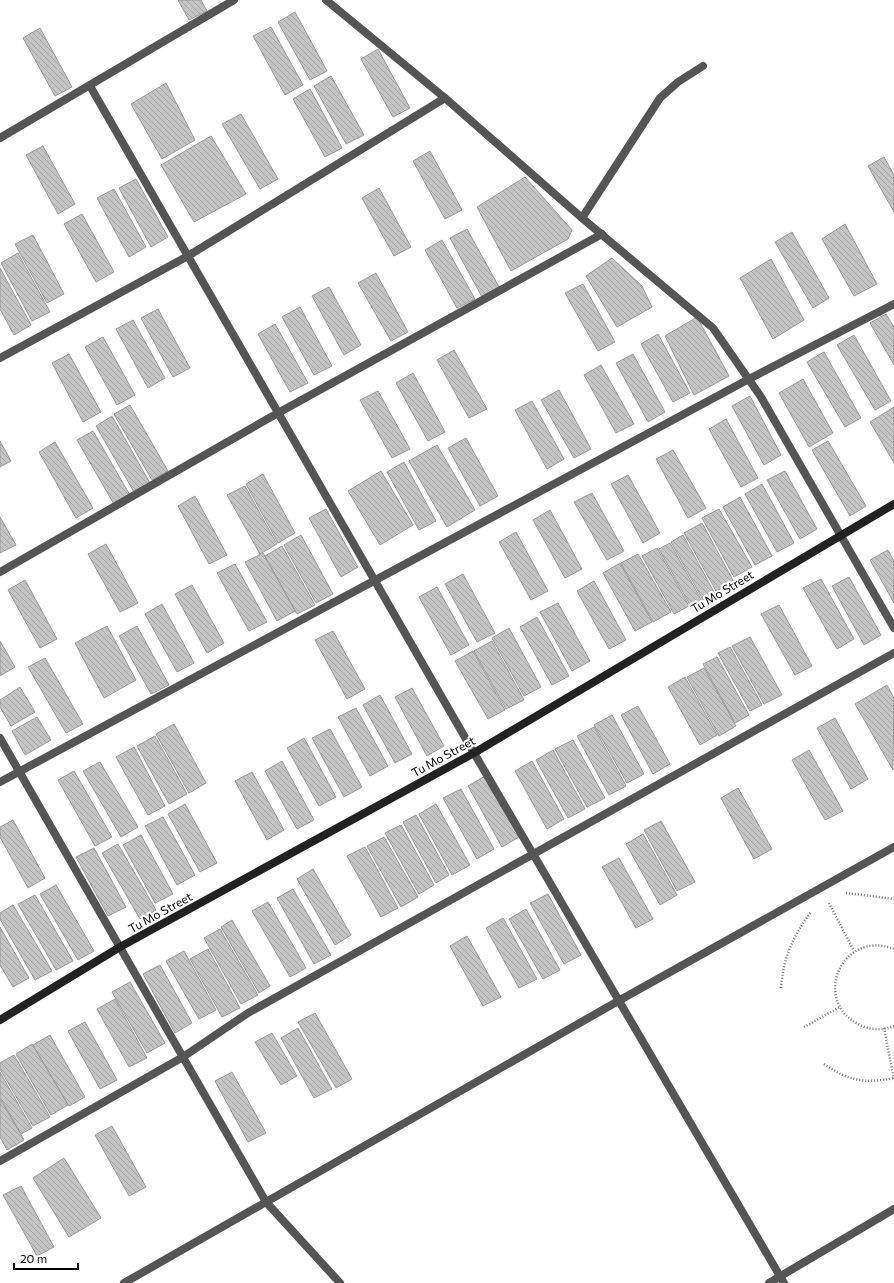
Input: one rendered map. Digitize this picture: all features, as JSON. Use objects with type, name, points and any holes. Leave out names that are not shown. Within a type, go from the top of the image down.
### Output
[{"type":"main road","name":"Tu Mo Street","points":[[0,1020],[120,947],[474,753],[894,504]]},
{"type":"street","points":[[0,138],[234,0]]},
{"type":"street","points":[[326,0],[445,98],[582,218],[712,328],[749,379],[894,628]]},
{"type":"street","points":[[582,218],[660,98],[678,82],[703,66]]},
{"type":"street","points":[[90,86],[474,753],[620,1000],[782,1280]]},
{"type":"street","points":[[0,358],[188,256],[445,98]]},
{"type":"street","points":[[0,572],[278,413],[602,234]]},
{"type":"street","points":[[0,782],[749,379],[894,304]]},
{"type":"street","points":[[0,1161],[182,1057],[248,1013],[894,653]]},
{"type":"street","points":[[0,738],[266,1202],[340,1283]]},
{"type":"street","points":[[124,1283],[620,1000],[894,847]]},
{"type":"street","points":[[769,1283],[782,1280],[894,1209]]},
{"type":"path","points":[[846,893],[894,899]]},
{"type":"path","points":[[828,903],[854,951]]},
{"type":"path","points":[[781,988],[782,969],[787,952],[811,912]]},
{"type":"path","points":[[894,948],[880,945],[867,946],[854,951],[844,960],[837,972],[835,985],[836,998],[840,1007],[851,1021],[864,1027],[884,1028],[894,1026]]},
{"type":"path","points":[[804,1028],[840,1007]]},
{"type":"path","points":[[824,1064],[839,1074],[857,1081],[877,1082],[894,1079],[884,1028]]},
{"type":"building","points":[[178,0],[201,0],[207,11],[189,20]]},
{"type":"building","points":[[295,12],[327,71],[310,80],[278,22]]},
{"type":"building","points":[[271,27],[303,85],[285,95],[253,36]]},
{"type":"building","points":[[40,28],[72,87],[55,96],[23,38]]},
{"type":"building","points":[[378,49],[410,108],[393,117],[361,59]]},
{"type":"building","points":[[331,76],[364,135],[346,144],[314,86]]},
{"type":"building","points":[[166,83],[195,140],[162,159],[131,104]]},
{"type":"building","points":[[310,89],[342,148],[325,157],[293,99]]},
{"type":"building","points":[[241,114],[278,179],[260,189],[222,124]]},
{"type":"building","points":[[211,136],[246,194],[194,222],[161,165]]},
{"type":"building","points":[[43,146],[75,204],[58,214],[26,155]]},
{"type":"building","points":[[430,151],[462,210],[445,219],[413,161]]},
{"type":"building","points":[[884,157],[894,175],[894,212],[868,166]]},
{"type":"building","points":[[525,177],[572,230],[568,239],[511,271],[477,207]]},
{"type":"building","points":[[136,179],[168,237],[151,247],[119,188]]},
{"type":"building","points":[[379,188],[411,247],[394,256],[362,198]]},
{"type":"building","points":[[114,189],[146,247],[129,257],[97,198]]},
{"type":"building","points":[[82,214],[114,272],[96,282],[64,224]]},
{"type":"building","points":[[845,224],[877,284],[854,296],[822,239]]},
{"type":"building","points":[[467,229],[499,287],[482,297],[450,238]]},
{"type":"building","points":[[792,232],[829,298],[813,308],[775,242]]},
{"type":"building","points":[[33,235],[64,294],[47,303],[15,244]]},
{"type":"building","points":[[442,240],[475,299],[457,308],[425,250]]},
{"type":"building","points":[[18,253],[50,312],[32,321],[1,263]]},
{"type":"building","points":[[612,258],[642,286],[652,307],[617,327],[586,276]]},
{"type":"building","points":[[771,259],[804,320],[773,339],[740,278]]},
{"type":"building","points":[[0,268],[31,325],[14,335],[0,309]]},
{"type":"building","points":[[376,273],[408,332],[391,341],[358,283]]},
{"type":"building","points":[[583,284],[615,342],[598,351],[565,293]]},
{"type":"building","points":[[329,287],[361,345],[344,355],[312,296]]},
{"type":"building","points":[[300,307],[332,366],[314,375],[282,317]]},
{"type":"building","points":[[158,309],[190,368],[173,377],[141,318]]},
{"type":"building","points":[[886,314],[894,327],[894,365],[870,323]]},
{"type":"building","points":[[697,317],[729,376],[694,395],[665,336]]},
{"type":"building","points":[[133,320],[165,378],[148,388],[116,329]]},
{"type":"building","points":[[275,324],[308,383],[290,392],[258,334]]},
{"type":"building","points":[[658,334],[690,393],[673,402],[641,344]]},
{"type":"building","points":[[854,335],[891,401],[875,410],[837,345]]},
{"type":"building","points":[[103,337],[135,395],[117,405],[85,347]]},
{"type":"building","points":[[454,350],[487,409],[469,418],[437,360]]},
{"type":"building","points":[[824,352],[861,418],[845,427],[807,362]]},
{"type":"building","points":[[69,354],[101,412],[83,422],[52,363]]},
{"type":"building","points":[[633,354],[665,412],[648,422],[616,363]]},
{"type":"building","points":[[601,365],[634,424],[616,433],[584,375]]},
{"type":"building","points":[[413,373],[445,432],[428,441],[396,383]]},
{"type":"building","points":[[803,379],[833,433],[809,447],[779,393]]},
{"type":"building","points":[[559,390],[591,449],[574,458],[541,400]]},
{"type":"building","points":[[378,391],[410,449],[392,458],[360,400]]},
{"type":"building","points":[[750,396],[781,455],[764,465],[732,406]]},
{"type":"building","points":[[532,401],[564,459],[547,469],[515,410]]},
{"type":"building","points":[[130,405],[168,471],[152,480],[114,414]]},
{"type":"building","points":[[894,407],[894,463],[870,422]]},
{"type":"building","points":[[112,416],[150,483],[134,492],[96,426]]},
{"type":"building","points":[[726,419],[758,478],[741,487],[709,429]]},
{"type":"building","points":[[93,431],[131,497],[115,506],[77,440]]},
{"type":"building","points":[[466,438],[498,496],[480,506],[448,448]]},
{"type":"building","points":[[0,441],[11,461],[0,467]]},
{"type":"building","points":[[828,441],[866,506],[850,516],[812,450]]},
{"type":"building","points":[[55,442],[93,508],[76,518],[39,452]]},
{"type":"building","points":[[437,445],[475,510],[447,527],[409,461]]},
{"type":"building","points":[[673,450],[706,508],[688,518],[656,459]]},
{"type":"building","points":[[404,462],[436,521],[419,530],[387,472]]},
{"type":"building","points":[[381,471],[413,525],[380,545],[348,491]]},
{"type":"building","points":[[785,471],[817,529],[800,539],[767,480]]},
{"type":"building","points":[[263,474],[295,533],[278,543],[246,484]]},
{"type":"building","points":[[628,475],[660,533],[643,543],[611,484]]},
{"type":"building","points":[[762,484],[794,543],[777,552],[745,494]]},
{"type":"building","points":[[245,486],[277,544],[260,554],[227,495]]},
{"type":"building","points":[[592,493],[624,551],[607,560],[574,502]]},
{"type":"building","points":[[195,496],[227,555],[209,564],[178,506]]},
{"type":"building","points":[[740,497],[772,556],[755,565],[723,507]]},
{"type":"building","points":[[326,509],[358,567],[341,577],[309,518]]},
{"type":"building","points":[[719,509],[752,567],[734,577],[702,518]]},
{"type":"building","points":[[550,510],[582,569],[565,578],[533,520]]},
{"type":"building","points":[[0,517],[16,545],[0,553]]},
{"type":"building","points":[[702,523],[734,582],[716,591],[684,533]]},
{"type":"building","points":[[516,532],[548,591],[531,600],[499,542]]},
{"type":"building","points":[[301,535],[333,594],[316,603],[284,545]]},
{"type":"building","points":[[683,535],[715,594],[703,600],[671,542]]},
{"type":"building","points":[[670,543],[702,601],[691,607],[659,549]]},
{"type":"building","points":[[106,544],[138,603],[120,612],[88,554]]},
{"type":"building","points":[[282,546],[315,605],[297,614],[265,556]]},
{"type":"building","points":[[657,548],[689,606],[674,614],[642,556]]},
{"type":"building","points":[[888,550],[894,561],[894,603],[870,560]]},
{"type":"building","points":[[263,553],[295,611],[277,621],[245,562]]},
{"type":"building","points":[[638,554],[671,612],[653,622],[621,563]]},
{"type":"building","points":[[620,563],[652,622],[635,631],[603,573]]},
{"type":"building","points":[[235,564],[267,622],[249,631],[217,573]]},
{"type":"building","points":[[463,574],[495,633],[477,642],[445,584]]},
{"type":"building","points":[[849,577],[881,635],[864,645],[832,586]]},
{"type":"building","points":[[821,579],[854,639],[837,649],[803,588]]},
{"type":"building","points":[[25,580],[57,639],[40,648],[8,590]]},
{"type":"building","points":[[594,581],[626,640],[609,649],[577,591]]},
{"type":"building","points":[[192,585],[224,643],[207,653],[175,594]]},
{"type":"building","points":[[437,587],[469,645],[451,655],[419,597]]},
{"type":"building","points":[[558,603],[590,661],[572,671],[540,612]]},
{"type":"building","points":[[162,604],[194,663],[177,672],[145,614]]},
{"type":"building","points":[[779,605],[812,666],[795,675],[761,614]]},
{"type":"building","points":[[537,617],[569,676],[552,685],[520,627]]},
{"type":"building","points":[[107,626],[136,680],[104,698],[75,643]]},
{"type":"building","points":[[137,626],[169,685],[151,694],[119,636]]},
{"type":"building","points":[[509,628],[541,687],[524,696],[492,638]]},
{"type":"building","points":[[333,631],[365,689],[347,699],[315,640]]},
{"type":"building","points":[[750,637],[782,695],[764,704],[732,646]]},
{"type":"building","points":[[0,641],[15,667],[0,676]]},
{"type":"building","points":[[492,641],[524,700],[506,709],[474,651]]},
{"type":"building","points":[[730,647],[762,705],[750,711],[718,653]]},
{"type":"building","points":[[473,651],[505,710],[488,719],[455,661]]},
{"type":"building","points":[[717,657],[749,715],[735,723],[703,664]]},
{"type":"building","points":[[45,658],[83,724],[66,733],[28,667]]},
{"type":"building","points":[[704,668],[736,726],[719,736],[687,677]]},
{"type":"building","points":[[685,677],[717,735],[700,745],[668,687]]},
{"type":"building","points":[[887,685],[894,698],[893,770],[855,704]]},
{"type":"building","points":[[20,687],[35,712],[11,726],[0,707],[0,700]]},
{"type":"building","points":[[412,688],[444,746],[427,756],[395,697]]},
{"type":"building","points":[[380,695],[412,754],[395,763],[363,705]]},
{"type":"building","points":[[638,706],[670,764],[653,774],[621,715]]},
{"type":"building","points":[[356,708],[388,766],[370,776],[338,717]]},
{"type":"building","points":[[612,715],[644,774],[627,783],[594,725]]},
{"type":"building","points":[[37,717],[51,740],[25,755],[12,731]]},
{"type":"building","points":[[835,718],[868,779],[851,789],[817,728]]},
{"type":"building","points":[[174,724],[206,783],[189,793],[156,734]]},
{"type":"building","points":[[594,727],[626,786],[609,795],[577,736]]},
{"type":"building","points":[[330,729],[362,787],[344,797],[312,738]]},
{"type":"building","points":[[155,736],[187,794],[169,804],[137,746]]},
{"type":"building","points":[[304,738],[336,797],[319,806],[287,748]]},
{"type":"building","points":[[573,740],[605,798],[587,807],[555,749]]},
{"type":"building","points":[[134,747],[165,806],[148,815],[116,757]]},
{"type":"building","points":[[553,750],[585,809],[568,818],[536,760]]},
{"type":"building","points":[[809,750],[843,811],[825,820],[792,760]]},
{"type":"building","points":[[282,761],[314,820],[297,829],[265,771]]},
{"type":"building","points":[[532,761],[564,819],[547,829],[515,771]]},
{"type":"building","points":[[100,762],[138,827],[121,837],[83,771]]},
{"type":"building","points":[[74,771],[112,837],[95,846],[58,780]]},
{"type":"building","points":[[252,772],[284,830],[267,840],[235,781]]},
{"type":"building","points":[[485,776],[519,837],[502,847],[468,786]]},
{"type":"building","points":[[738,788],[772,849],[754,859],[721,798]]},
{"type":"building","points":[[461,789],[494,849],[477,859],[443,798]]},
{"type":"building","points":[[185,804],[217,863],[200,872],[168,814]]},
{"type":"building","points":[[436,804],[470,865],[452,875],[419,814]]},
{"type":"building","points":[[416,815],[449,875],[436,883],[403,822]]},
{"type":"building","points":[[163,817],[195,875],[177,885],[145,826]]},
{"type":"building","points":[[13,820],[45,878],[28,888],[0,837],[0,827]]},
{"type":"building","points":[[661,821],[695,882],[677,891],[644,830]]},
{"type":"building","points":[[401,825],[434,885],[419,894],[385,833]]},
{"type":"building","points":[[643,834],[677,895],[660,905],[626,844]]},
{"type":"building","points":[[141,835],[173,894],[155,903],[123,845]]},
{"type":"building","points":[[384,837],[418,897],[401,907],[367,846]]},
{"type":"building","points":[[118,844],[156,910],[140,919],[102,853]]},
{"type":"building","points":[[365,847],[398,908],[381,917],[347,856]]},
{"type":"building","points":[[94,848],[126,907],[108,916],[76,857]]},
{"type":"building","points":[[619,858],[653,919],[636,928],[602,867]]},
{"type":"building","points":[[313,869],[351,935],[335,945],[297,879]]},
{"type":"building","points":[[56,885],[94,951],[78,960],[40,894]]},
{"type":"building","points":[[293,889],[331,955],[314,964],[277,898]]},
{"type":"building","points":[[548,894],[581,955],[564,964],[530,903]]},
{"type":"building","points":[[35,895],[73,961],[56,970],[18,904]]},
{"type":"building","points":[[268,902],[306,968],[290,977],[252,911]]},
{"type":"building","points":[[13,905],[52,971],[35,980],[0,919],[0,913]]},
{"type":"building","points":[[526,909],[560,970],[543,979],[509,919]]},
{"type":"building","points":[[503,918],[537,979],[519,988],[486,928]]},
{"type":"building","points":[[232,920],[270,986],[259,993],[221,927]]},
{"type":"building","points":[[0,927],[29,978],[13,987],[0,965]]},
{"type":"building","points":[[220,929],[258,995],[241,1004],[204,938]]},
{"type":"building","points":[[467,936],[501,997],[483,1006],[450,946]]},
{"type":"building","points":[[208,949],[240,1008],[222,1017],[190,959]]},
{"type":"building","points":[[184,951],[216,1010],[199,1019],[166,961]]},
{"type":"building","points":[[160,965],[192,1023],[175,1033],[143,974]]},
{"type":"building","points":[[130,982],[165,1043],[147,1053],[112,992]]},
{"type":"building","points":[[115,999],[147,1058],[129,1067],[97,1009]]},
{"type":"building","points":[[315,1013],[352,1079],[336,1088],[298,1022]]},
{"type":"building","points":[[85,1022],[117,1080],[100,1089],[68,1031]]},
{"type":"building","points":[[298,1028],[332,1089],[314,1098],[281,1038]]},
{"type":"building","points":[[272,1033],[297,1076],[281,1085],[255,1042]]},
{"type":"building","points":[[50,1035],[85,1097],[69,1106],[33,1045]]},
{"type":"building","points":[[32,1044],[68,1105],[51,1115],[16,1054]]},
{"type":"building","points":[[14,1055],[50,1117],[33,1126],[0,1069],[0,1063]]},
{"type":"building","points":[[0,1072],[32,1128],[21,1134],[0,1097]]},
{"type":"building","points":[[232,1072],[266,1133],[248,1142],[215,1081]]},
{"type":"building","points":[[0,1099],[24,1140],[7,1150],[0,1137]]},
{"type":"building","points":[[112,1126],[146,1187],[129,1196],[95,1135]]},
{"type":"building","points":[[64,1158],[101,1218],[69,1237],[33,1178]]},
{"type":"building","points":[[21,1186],[54,1247],[37,1256],[3,1195]]}]
